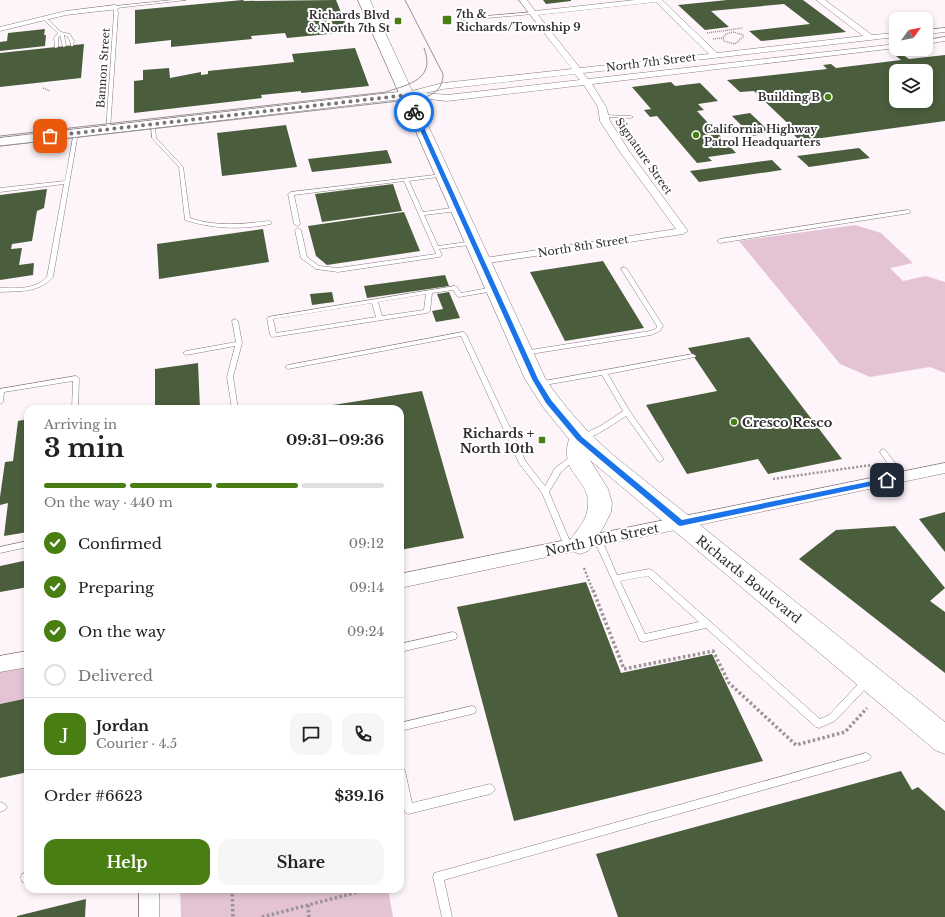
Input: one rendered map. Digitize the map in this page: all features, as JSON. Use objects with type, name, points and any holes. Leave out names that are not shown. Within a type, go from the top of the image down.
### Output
[{"type":"main road","name":"Richards Boulevard","points":[[364,0],[538,384],[578,447],[680,523],[945,740]]},
{"type":"main road","name":"North 7th Street","points":[[0,142],[407,95]]},
{"type":"main road","points":[[578,447],[582,468],[597,485],[600,501],[599,513],[582,543]]},
{"type":"street","name":"Signature Street","points":[[523,0],[579,71],[600,102],[605,121],[625,152],[683,231]]},
{"type":"street","points":[[533,13],[655,0]]},
{"type":"street","points":[[658,0],[715,54]]},
{"type":"street","points":[[820,0],[870,38]]},
{"type":"street","points":[[0,29],[44,18],[92,9],[115,7]]},
{"type":"street","points":[[933,31],[945,30]]},
{"type":"street","name":"North 7th Street","points":[[407,95],[443,86],[715,54],[889,36]]},
{"type":"street","points":[[933,41],[945,39]]},
{"type":"street","name":"North 7th Street","points":[[407,95],[447,98],[889,47]]},
{"type":"street","name":"North 8th Street","points":[[482,261],[683,231]]},
{"type":"street","name":"North 10th Street","points":[[404,580],[945,468]]},
{"type":"street","points":[[0,664],[24,660]]},
{"type":"street","points":[[149,893],[149,917]]},
{"type":"lane","points":[[115,7],[184,0]]},
{"type":"lane","name":"Bannon Street","points":[[108,130],[116,14],[115,7]]},
{"type":"lane","points":[[463,19],[533,13]]},
{"type":"lane","points":[[44,18],[60,33],[64,39],[64,46]]},
{"type":"lane","points":[[60,33],[69,36],[72,41],[72,45]]},
{"type":"lane","points":[[56,47],[56,38],[60,33]]},
{"type":"lane","points":[[604,116],[631,117]]},
{"type":"lane","points":[[153,125],[154,138],[181,168],[187,219],[197,223],[240,226],[269,222]]},
{"type":"lane","points":[[0,290],[36,286],[46,282],[50,277],[76,133]]},
{"type":"lane","points":[[406,180],[439,255],[338,270],[318,268],[304,258],[291,194],[443,175]]},
{"type":"lane","points":[[0,190],[67,182]]},
{"type":"lane","points":[[421,214],[458,209]]},
{"type":"lane","points":[[720,241],[908,212]]},
{"type":"lane","points":[[436,248],[474,243]]},
{"type":"lane","points":[[524,353],[652,333],[658,330],[660,326],[624,268]]},
{"type":"lane","points":[[429,292],[427,310],[273,335],[270,318],[375,300],[455,288],[459,295],[494,289]]},
{"type":"lane","points":[[375,300],[379,318]]},
{"type":"lane","points":[[234,405],[230,377],[239,343],[235,321]]},
{"type":"lane","points":[[288,367],[463,334],[523,463],[582,543],[615,579],[643,638],[707,624]]},
{"type":"lane","points":[[186,352],[239,343]]},
{"type":"lane","points":[[538,384],[693,356]]},
{"type":"lane","points":[[604,373],[627,412],[660,459]]},
{"type":"lane","points":[[0,402],[1,391],[76,378],[74,405]]},
{"type":"lane","points":[[545,492],[558,470],[578,447],[627,412]]},
{"type":"lane","points":[[883,452],[902,477]]},
{"type":"lane","points":[[0,550],[24,545]]},
{"type":"lane","points":[[615,579],[649,572],[819,724],[832,718],[870,678]]},
{"type":"lane","points":[[404,647],[453,636]]},
{"type":"lane","points":[[404,726],[472,710]]},
{"type":"lane","points":[[447,917],[438,877],[866,757]]},
{"type":"lane","points":[[404,790],[408,810],[490,789]]},
{"type":"path","points":[[706,33],[742,28]]},
{"type":"path","points":[[723,38],[728,44],[738,43],[743,37],[738,33],[737,29]]},
{"type":"path","points":[[713,39],[723,38],[726,34],[738,33]]},
{"type":"path","points":[[43,88],[50,91]]},
{"type":"path","points":[[773,479],[871,465]]},
{"type":"path","points":[[584,568],[624,669],[713,651],[729,683],[796,745],[845,732],[867,708]]},
{"type":"path","points":[[232,893],[233,917]]},
{"type":"path","points":[[262,917],[354,893]]},
{"type":"path","points":[[308,905],[309,917]]},
{"type":"shaded area","points":[[855,225],[881,233],[913,263],[890,268],[903,281],[926,276],[945,282],[945,373],[930,367],[870,377],[840,364],[739,241]]},
{"type":"shaded area","points":[[24,665],[24,699],[0,704],[0,669]]},
{"type":"shaded area","points":[[180,893],[389,893],[393,917],[181,917]]},
{"type":"building","points":[[243,0],[336,0],[349,32],[287,38],[285,33],[251,36],[252,39],[171,47],[171,40],[135,44],[135,10]]},
{"type":"building","points":[[543,0],[571,0],[571,1],[546,4]]},
{"type":"building","points":[[727,0],[803,0],[846,32],[761,41],[749,31],[810,24],[784,4],[711,11],[729,27],[705,30],[678,5]]},
{"type":"building","points":[[45,29],[45,46],[0,51],[0,42],[7,41],[8,33]]},
{"type":"building","points":[[84,44],[81,78],[0,87],[0,53]]},
{"type":"building","points":[[355,48],[369,86],[301,93],[301,91],[261,95],[262,98],[134,113],[134,81],[143,80],[143,70],[169,68],[170,78],[201,72],[201,75],[208,74],[208,71],[294,62],[292,54]]},
{"type":"building","name":"Building B","points":[[945,55],[945,121],[800,141],[794,135],[799,134],[754,91],[740,92],[727,80],[827,69],[823,65],[831,64],[836,68],[901,60],[896,56],[904,56],[909,59]]},
{"type":"building","name":"California Highway Patrol Headquarters","points":[[671,82],[675,86],[700,83],[718,101],[698,104],[704,110],[697,111],[736,153],[708,157],[712,161],[697,163],[657,116],[650,117],[644,110],[651,109],[632,87]]},
{"type":"building","points":[[750,113],[771,133],[752,136],[732,116]]},
{"type":"building","points":[[286,125],[297,167],[222,176],[217,133]]},
{"type":"building","points":[[859,148],[870,158],[809,167],[797,156]]},
{"type":"building","points":[[387,150],[392,163],[312,172],[308,159]]},
{"type":"building","points":[[772,160],[782,170],[699,182],[690,171]]},
{"type":"building","points":[[393,184],[402,211],[322,222],[315,194]]},
{"type":"building","points":[[47,189],[44,208],[37,211],[32,241],[12,244],[11,249],[22,248],[19,265],[34,263],[33,275],[0,280],[0,195]]},
{"type":"building","points":[[404,212],[420,251],[327,265],[316,256],[308,226]]},
{"type":"building","points":[[263,229],[269,262],[159,279],[157,244]]},
{"type":"building","points":[[603,261],[644,328],[565,341],[530,272]]},
{"type":"building","points":[[445,275],[449,286],[367,298],[364,286]]},
{"type":"building","points":[[332,292],[334,302],[312,305],[310,294]]},
{"type":"building","points":[[449,292],[460,318],[436,322],[432,311],[443,309],[437,294]]},
{"type":"building","points":[[749,337],[842,459],[768,474],[758,459],[687,474],[646,405],[717,391],[688,348]]},
{"type":"building","points":[[198,363],[200,405],[155,405],[155,369]]},
{"type":"building","points":[[422,391],[464,538],[404,549],[404,405],[333,405]]},
{"type":"building","points":[[24,420],[24,533],[4,536],[8,503],[0,505],[0,497],[5,462],[13,461],[18,421]]},
{"type":"building","points":[[945,512],[945,552],[919,519]]},
{"type":"building","points":[[895,526],[945,588],[930,601],[945,612],[945,673],[799,559],[836,530]]},
{"type":"building","points":[[24,561],[24,588],[0,592],[0,566]]},
{"type":"building","points":[[586,582],[621,673],[712,654],[763,761],[514,821],[457,607]]},
{"type":"building","points":[[24,699],[24,773],[0,778],[0,704]]},
{"type":"building","points":[[901,771],[912,790],[918,787],[945,811],[945,917],[618,917],[596,854]]},
{"type":"building","points":[[86,899],[85,917],[17,917],[17,916]]},
{"type":"tram line","points":[[0,146],[408,100],[427,96],[432,94],[440,87],[443,74],[405,0]]},
{"type":"tram line","points":[[0,136],[386,92],[412,83],[424,73],[427,58],[424,48]]},
{"type":"way so far","points":[[50,136],[407,95],[414,112]]},
{"type":"place","name":"7th & Richards/Township 9","points":[[447,20]]},
{"type":"place","name":"Richards Blvd & North 7th St","points":[[398,21]]},
{"type":"place","name":"Building B","points":[[828,97]]},
{"type":"place","name":"California Highway Patrol Headquarters","points":[[696,135]]},
{"type":"place","name":"Cresco Resco","points":[[734,422]]},
{"type":"place","name":"Richards + North 10th","points":[[542,440]]},
{"type":"route","points":[[414,112],[535,379],[549,401],[566,424],[580,438],[605,461],[680,523],[887,480]]}]
